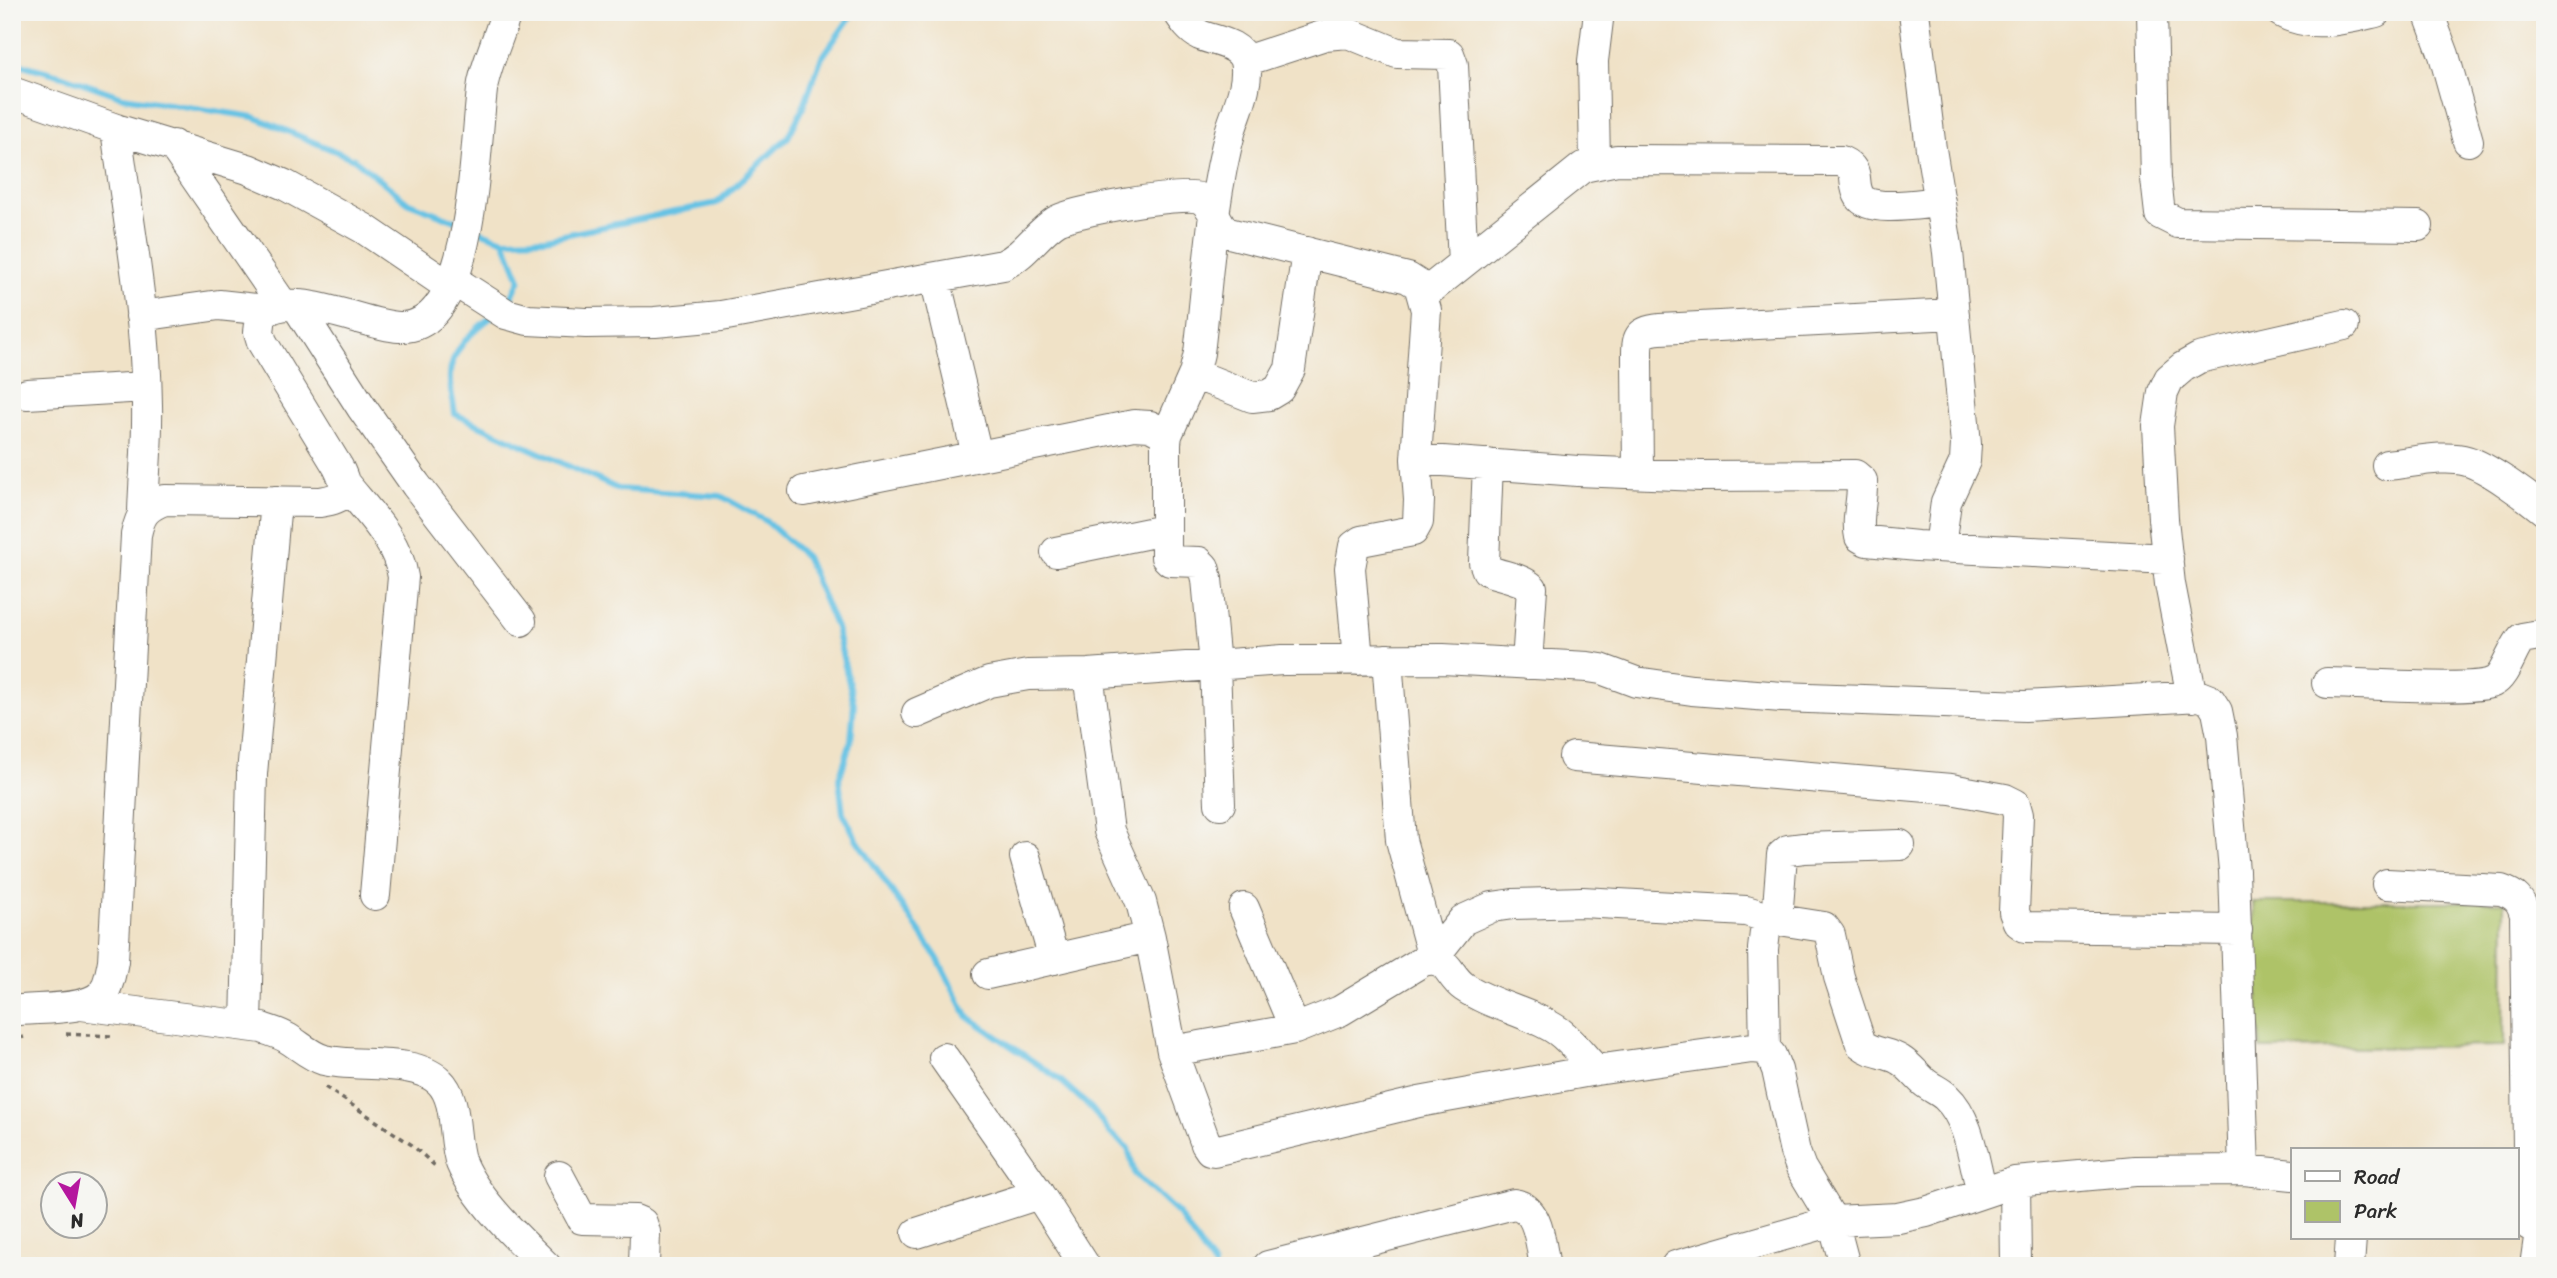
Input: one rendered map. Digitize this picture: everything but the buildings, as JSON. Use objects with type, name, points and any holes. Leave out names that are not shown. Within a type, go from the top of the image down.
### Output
[{"type":"street","points":[[141,316],[219,304],[312,307],[389,327],[404,328],[431,317],[442,304],[455,276],[469,205],[483,82],[506,12]]},
{"type":"street","points":[[1178,12],[1186,24],[1198,34],[1239,51],[1245,61],[1242,91],[1225,151],[1214,216],[1194,374],[1167,435],[1164,530],[1167,559],[1194,561],[1204,567],[1208,579],[1215,665],[1220,804]]},
{"type":"street","points":[[1595,162],[1593,61],[1599,12]]},
{"type":"street","points":[[1914,12],[1948,252],[1966,444],[1965,461],[1946,502],[1940,547]]},
{"type":"street","points":[[2152,12],[2160,214],[2178,223],[2418,226]]},
{"type":"street","points":[[2281,12],[2297,20],[2335,21],[2376,12]]},
{"type":"street","points":[[2428,12],[2444,55],[2468,141]]},
{"type":"street","points":[[1245,61],[1325,35],[1348,33],[1397,54],[1449,54],[1454,65],[1463,263]]},
{"type":"street","points":[[12,92],[248,169],[285,185],[455,276],[481,298],[506,314],[548,322],[654,322],[721,316],[990,268],[1013,261],[1054,222],[1087,211],[1195,197],[1203,200],[1225,232],[1408,278],[1419,285],[1426,310],[1416,459],[1418,522],[1413,531],[1361,541],[1354,546],[1350,556],[1351,592],[1373,659],[1401,840],[1433,958]]},
{"type":"street","points":[[81,1005],[104,992],[113,961],[136,535],[143,512],[146,387],[141,316],[116,128]]},
{"type":"street","points":[[173,145],[281,307],[362,408],[521,621]]},
{"type":"street","points":[[1423,295],[1583,167],[1595,162],[1840,161],[1849,165],[1854,172],[1859,197],[1867,204],[1895,206],[1940,202]]},
{"type":"street","points":[[1194,374],[1252,397],[1269,396],[1279,389],[1290,369],[1307,252]]},
{"type":"street","points":[[935,278],[977,455]]},
{"type":"street","points":[[281,307],[261,316],[258,324],[262,342],[338,467],[345,485],[389,542],[401,565],[403,577],[375,895]]},
{"type":"street","points":[[1638,473],[1637,343],[1641,334],[1650,330],[1727,325],[1954,314]]},
{"type":"street","points":[[2192,697],[2168,559],[2158,426],[2163,392],[2169,379],[2199,358],[2344,325]]},
{"type":"street","points":[[27,394],[146,387]]},
{"type":"street","points":[[804,491],[1134,425],[1150,426],[1167,435]]},
{"type":"street","points":[[1416,459],[1700,476],[1856,475],[1862,481],[1863,491],[1858,524],[1860,537],[1867,541],[2168,559]]},
{"type":"street","points":[[2386,465],[2444,459],[2466,460],[2545,511]]},
{"type":"street","points":[[1488,464],[1484,562],[1487,570],[1524,581],[1532,588],[1527,664]]},
{"type":"street","points":[[143,512],[164,500],[320,502],[334,500],[344,492],[345,485]]},
{"type":"street","points":[[246,1025],[252,774],[276,501]]},
{"type":"street","points":[[1056,552],[1164,530]]},
{"type":"street","points":[[2327,683],[2466,686],[2493,683],[2500,677],[2514,646],[2522,638],[2545,634]]},
{"type":"street","points":[[917,713],[1007,677],[1283,660],[1373,659],[1443,659],[1601,669],[1636,682],[1692,690],[1782,697],[2025,706],[2192,697],[2210,700],[2220,723],[2234,871],[2244,1170]]},
{"type":"street","points":[[1088,674],[1109,831],[1141,902],[1172,1051],[1210,1150],[1419,1102],[1596,1070],[1752,1048],[1765,1049],[1771,1055],[1777,1070],[1795,1152],[1801,1168],[1833,1220],[1845,1266]]},
{"type":"street","points":[[1574,757],[1951,789],[2005,799],[2015,804],[2018,815],[2014,912],[2018,922],[2025,927],[2237,930]]},
{"type":"street","points":[[1765,1049],[1763,949],[1765,932],[1778,907],[1782,855],[1788,850],[1900,845]]},
{"type":"street","points":[[1025,857],[1054,959]]},
{"type":"street","points":[[2387,884],[2501,890],[2521,900],[2525,915],[2535,1014],[2535,1266]]},
{"type":"street","points":[[1172,1051],[1295,1029],[1340,1011],[1423,961],[1433,958],[1463,920],[1492,906],[1582,902],[1746,911],[1824,928],[1830,935],[1839,977],[1861,1044],[1869,1050],[1895,1056],[1907,1064],[1926,1084],[1945,1096],[1956,1109],[1967,1135],[1982,1193]]},
{"type":"street","points":[[1244,908],[1295,1029]]},
{"type":"street","points":[[988,974],[1150,937]]},
{"type":"street","points":[[1433,958],[1443,962],[1463,987],[1545,1023],[1561,1033],[1596,1070]]},
{"type":"street","points":[[12,1011],[81,1005],[246,1025],[275,1032],[325,1060],[421,1071],[439,1082],[448,1097],[458,1151],[466,1172],[509,1230],[546,1266]]},
{"type":"street","points":[[944,1058],[1039,1194],[1084,1266]]},
{"type":"street","points":[[1676,1266],[1833,1220],[1898,1218],[1926,1212],[2015,1182],[2135,1171],[2244,1170],[2291,1175]]},
{"type":"street","points":[[559,1176],[582,1219],[635,1220],[642,1223],[645,1232],[644,1266]]},
{"type":"street","points":[[2015,1182],[2016,1266]]},
{"type":"street","points":[[917,1233],[1039,1194]]},
{"type":"street","points":[[1268,1266],[1514,1204],[1522,1205],[1531,1212],[1545,1266]]},
{"type":"street","points":[[2349,1266],[2351,1240]]},
{"type":"path","points":[[55,1034],[113,1037]]},
{"type":"path","points":[[12,1040],[32,1035]]},
{"type":"path","points":[[319,1083],[412,1145],[438,1171]]},
{"type":"green space","points":[[2253,902],[2505,902],[2504,1046],[2261,1049]]},
{"type":"waterway","points":[[474,229],[504,240],[545,239],[717,203],[788,137],[802,110],[821,59],[854,12]]},
{"type":"waterway","points":[[12,62],[123,97],[254,117],[354,159],[409,203],[461,223]]},
{"type":"waterway","points":[[504,240],[520,279],[508,305]]},
{"type":"waterway","points":[[494,315],[472,334],[454,357],[450,381],[455,414],[618,489],[721,496],[766,521],[806,557],[836,628],[854,704],[851,741],[839,779],[843,813],[857,840],[938,959],[967,1016],[1059,1079],[1092,1109],[1110,1133],[1128,1148],[1135,1174],[1178,1214],[1214,1266]]}]
